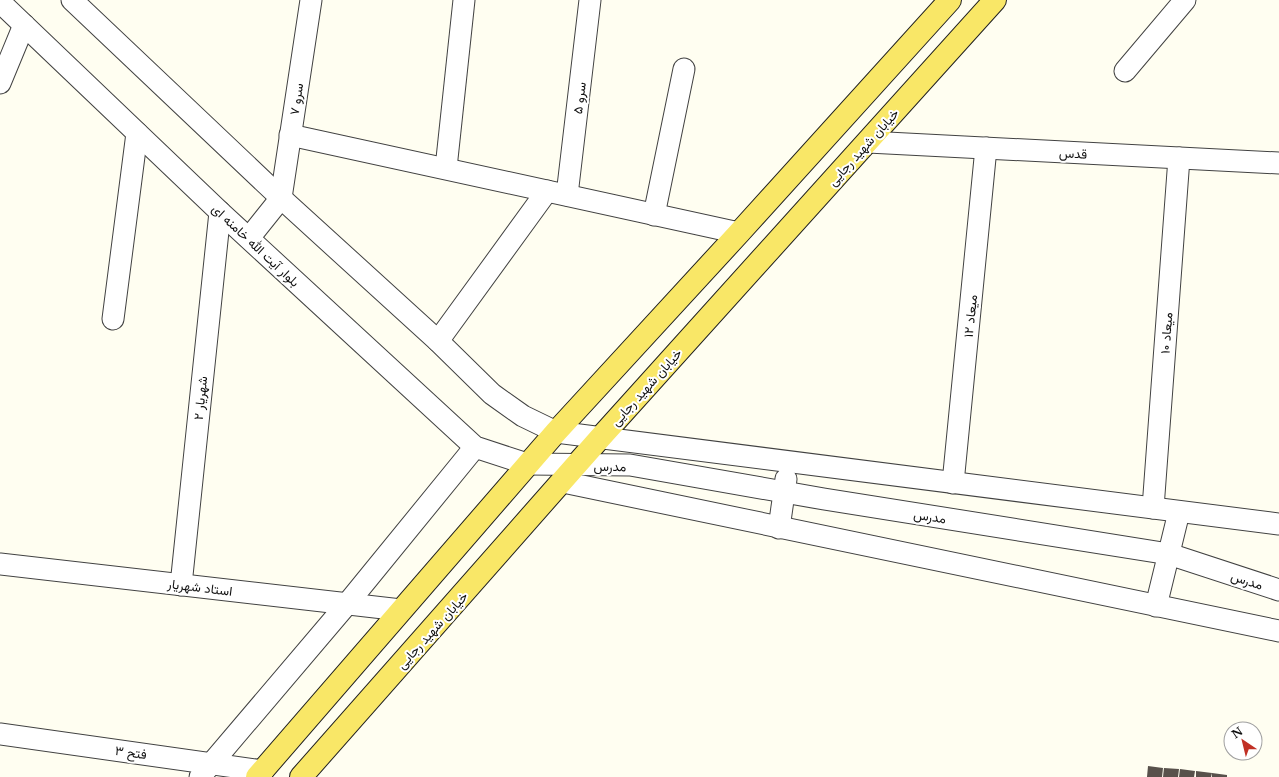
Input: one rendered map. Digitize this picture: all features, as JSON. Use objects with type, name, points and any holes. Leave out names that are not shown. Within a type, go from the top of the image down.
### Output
[{"type":"main road","points":[[260,774],[556,432],[950,0]]},
{"type":"main road","name":"خیابان شهید رجایی","points":[[301,777],[563,482],[600,438],[995,0]]},
{"type":"street","points":[[72,0],[281,198],[438,341],[492,394],[523,416],[556,432]]},
{"type":"street","name":"سرو ۷","points":[[281,198],[311,0]]},
{"type":"street","points":[[446,168],[464,0]]},
{"type":"street","name":"سرو ۵","points":[[557,193],[590,0]]},
{"type":"street","points":[[1125,72],[1185,0]]},
{"type":"street","name":"بلوار آیت الله خامنه ای","points":[[0,2],[220,212],[475,447],[528,464]]},
{"type":"street","points":[[0,83],[24,25]]},
{"type":"street","points":[[654,215],[684,69]]},
{"type":"street","points":[[113,319],[137,133]]},
{"type":"street","points":[[290,135],[739,233]]},
{"type":"street","name":"قدس","points":[[868,142],[1279,163]]},
{"type":"street","name":"میعاد ۱۲","points":[[953,483],[986,148]]},
{"type":"street","name":"میعاد ۱۰","points":[[1153,508],[1179,158]]},
{"type":"street","points":[[438,341],[557,193]]},
{"type":"street","points":[[248,238],[281,198]]},
{"type":"street","name":"شهریار ۲","points":[[181,585],[220,212]]},
{"type":"street","name":"مدرس","points":[[556,432],[1279,524]]},
{"type":"street","points":[[205,770],[347,604],[475,447]]},
{"type":"street","points":[[779,528],[788,462]]},
{"type":"street","name":"مدرس","points":[[528,464],[577,466],[603,464],[630,466],[1169,554],[1279,590]]},
{"type":"street","points":[[563,482],[1279,631]]},
{"type":"street","points":[[1156,606],[1179,512]]},
{"type":"street","name":"استاد شهریار","points":[[0,564],[401,610]]},
{"type":"street","name":"فتح ۳","points":[[0,734],[205,770],[260,774]]},
{"type":"building","points":[[1148,766],[1163,768],[1162,777],[1147,777]]},
{"type":"building","points":[[1164,768],[1179,769],[1178,777],[1163,777]]},
{"type":"building","points":[[1180,769],[1195,771],[1194,777],[1179,777]]},
{"type":"building","points":[[1196,771],[1212,773],[1211,777],[1196,777]]},
{"type":"building","points":[[1212,773],[1227,775],[1227,777],[1212,777]]}]
